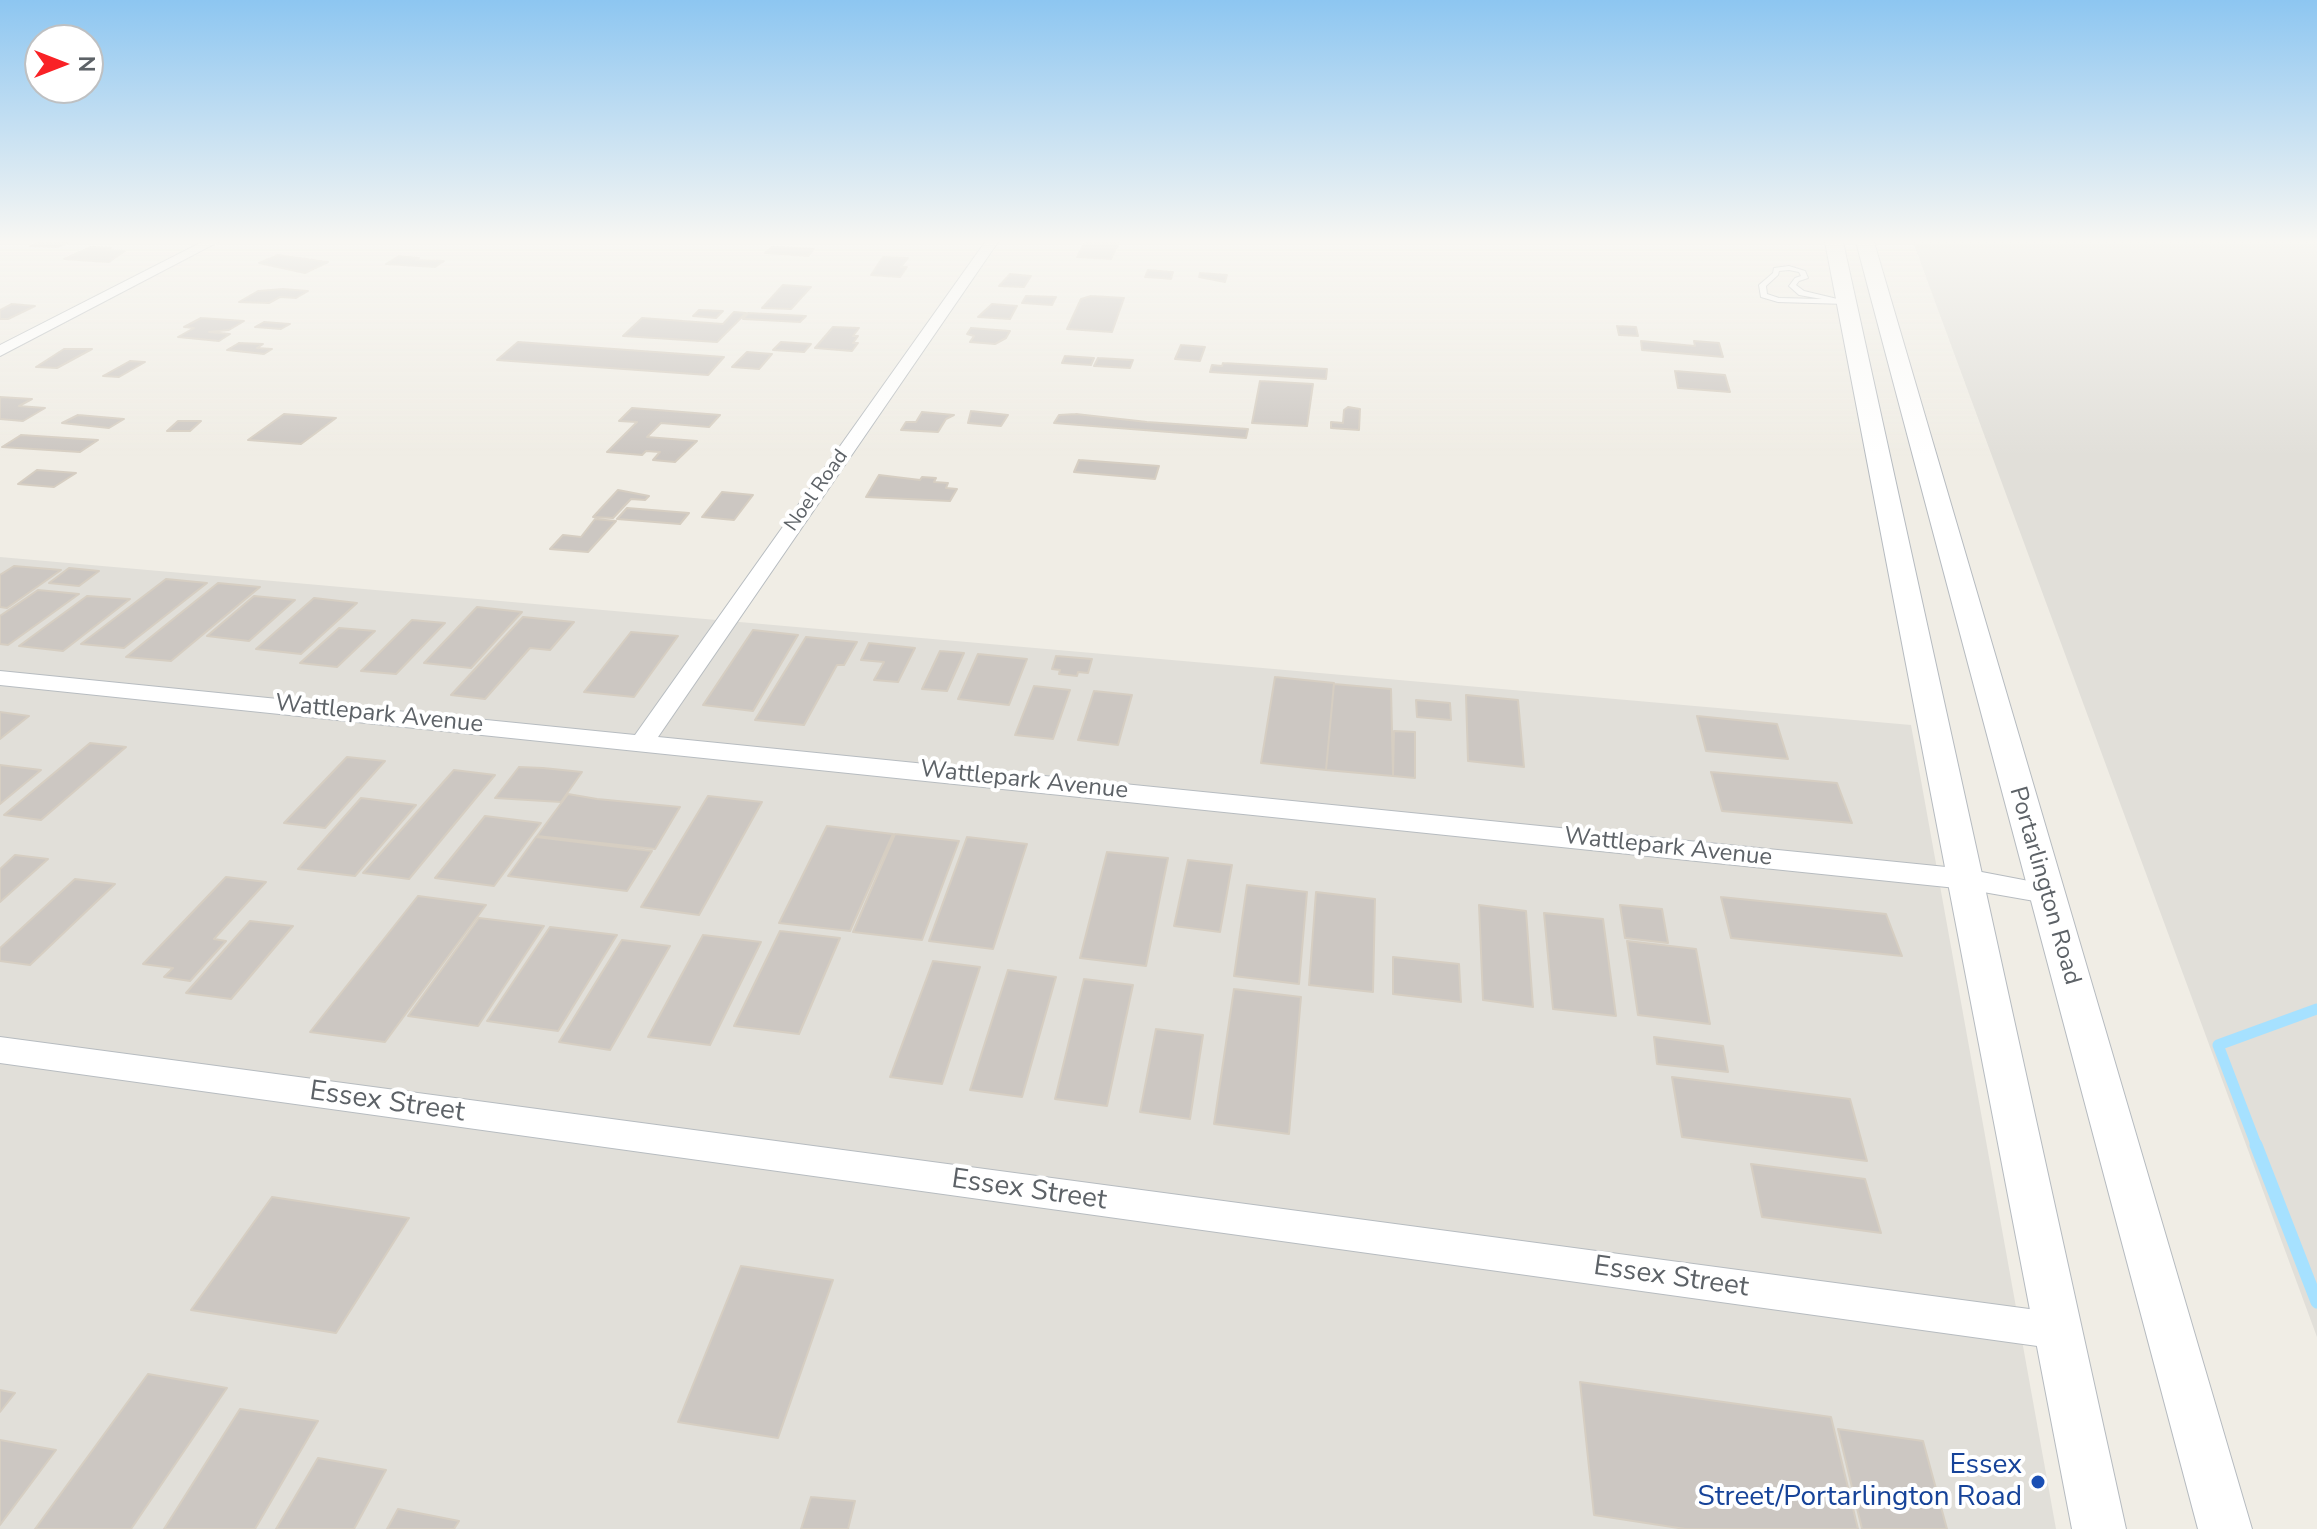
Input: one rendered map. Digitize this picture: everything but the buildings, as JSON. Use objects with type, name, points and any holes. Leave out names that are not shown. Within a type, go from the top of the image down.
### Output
[{"type":"main road","points":[[1848,313],[2099,1529]]},
{"type":"main road","name":"Portarlington Road","points":[[1885,313],[2225,1529]]},
{"type":"street","points":[[0,351],[73,313]]},
{"type":"street","name":"Noel Road","points":[[643,741],[941,313]]},
{"type":"street","points":[[0,337],[24,339]]},
{"type":"street","name":"Wattlepark Avenue","points":[[0,678],[643,741],[1966,879],[2046,893]]},
{"type":"street","name":"Essex Street","points":[[0,1050],[2059,1331]]},
{"type":"shaded area","points":[[1939,313],[2317,313],[2317,1337]]},
{"type":"shaded area","points":[[0,557],[1911,725],[2056,1529],[0,1529]]},
{"type":"waterway","points":[[2257,1147],[2218,1045],[2317,1009]]},
{"type":"waterway","points":[[2256,1145],[2317,1302]]},
{"type":"place","name":"Essex Street/Portarlington Road","points":[[2038,1482]]}]
